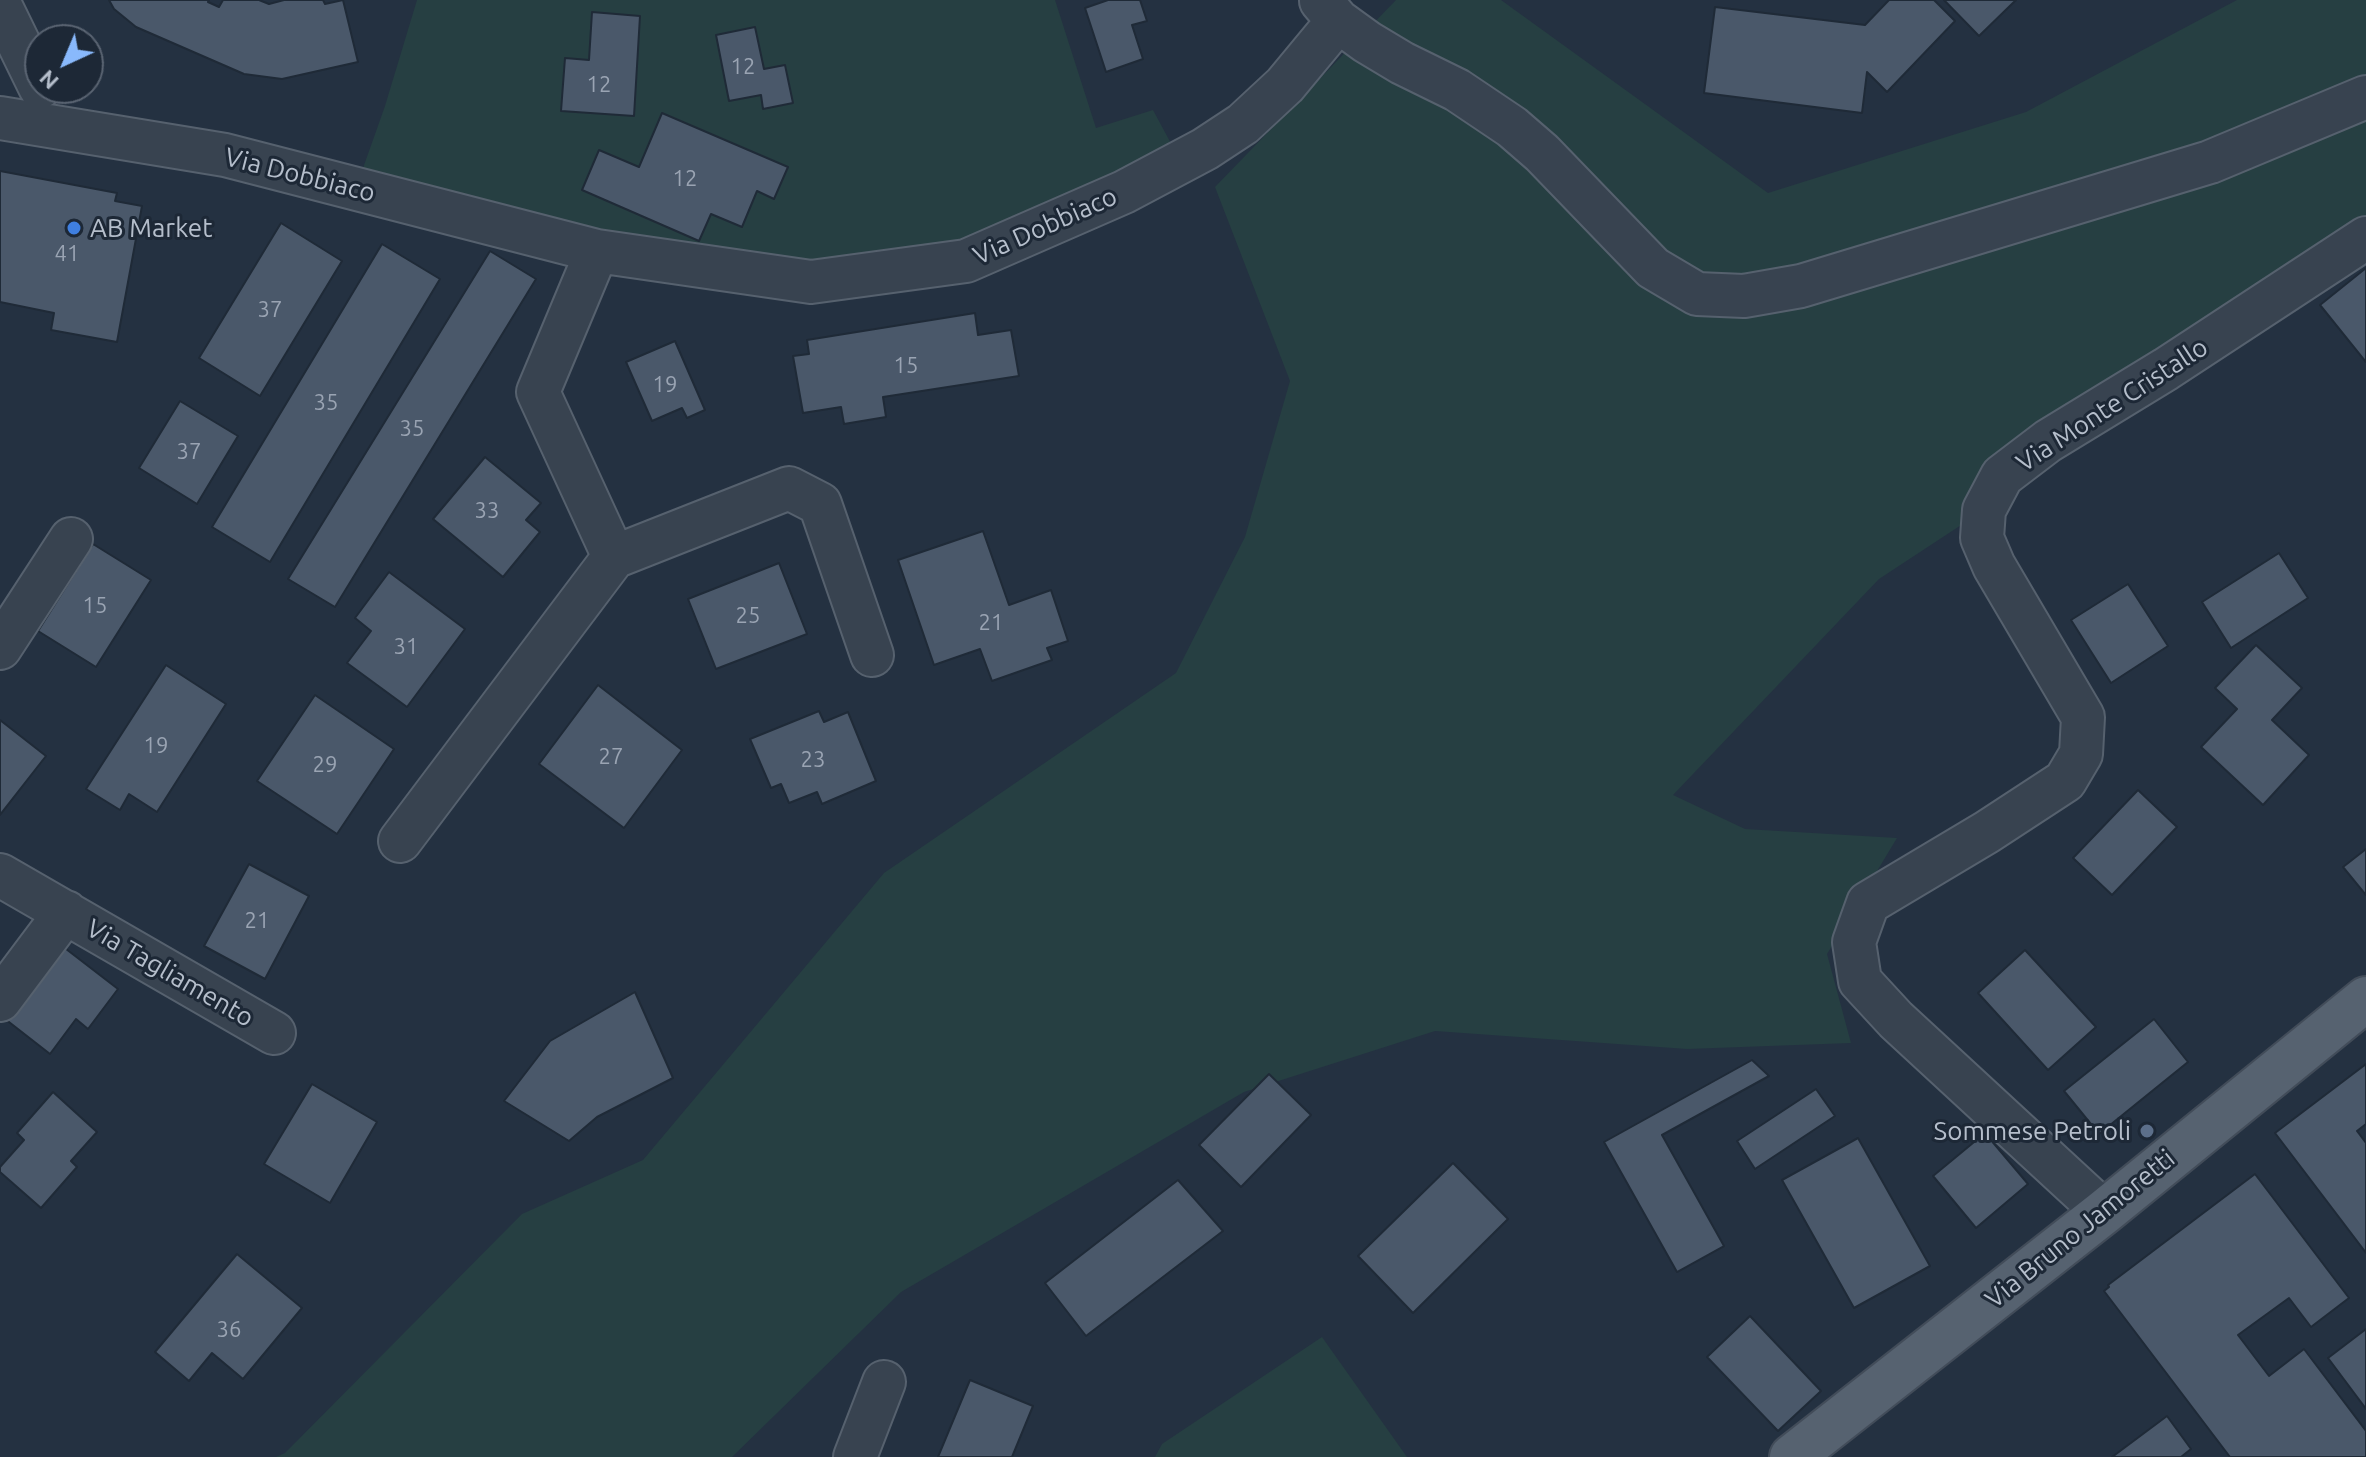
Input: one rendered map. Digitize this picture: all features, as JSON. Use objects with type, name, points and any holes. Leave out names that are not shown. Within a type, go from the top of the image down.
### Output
[{"type":"main road","name":"Via Bruno Jamoretti","points":[[1792,1457],[2104,1212],[2366,999]]},
{"type":"street","points":[[0,5],[24,55]]},
{"type":"street","points":[[1329,11],[1402,63],[1457,90],[1512,127],[1542,153],[1653,268],[1697,294],[1744,296],[1801,286],[2210,162],[2366,97]]},
{"type":"street","name":"Via Dobbiaco","points":[[0,118],[225,155],[597,251],[811,282],[966,261],[1124,192],[1205,149],[1243,124],[1285,85],[1329,11]]},
{"type":"street","points":[[48,104],[59,128]]},
{"type":"street","name":"Via Monte Cristallo","points":[[2104,1212],[1896,1020],[1860,981],[1854,942],[1868,903],[2065,781],[2081,754],[2083,717],[1994,566],[1982,538],[1984,510],[2002,476],[2048,441],[2166,369],[2366,238]]},
{"type":"street","points":[[597,251],[538,392],[614,557]]},
{"type":"street","points":[[400,841],[614,557],[789,488],[820,504],[872,655]]},
{"type":"street","points":[[0,648],[71,539]]},
{"type":"street","name":"Via Tagliamento","points":[[0,875],[274,1033]]},
{"type":"street","name":"Via Tagliamento","points":[[0,1000],[66,912]]},
{"type":"street","points":[[855,1457],[884,1382]]},
{"type":"green space","points":[[417,0],[1055,0],[1096,128],[1153,110],[1174,149],[1020,227],[915,252],[812,271],[357,185]]},
{"type":"green space","points":[[1396,0],[1501,0],[1768,193],[2026,112],[2237,0],[2366,0],[2366,255],[1879,579],[1673,795],[1745,829],[1897,838],[1827,954],[1851,1043],[1687,1049],[1435,1031],[1244,1092],[901,1292],[732,1457],[276,1457],[285,1453],[522,1214],[643,1160],[884,873],[1176,673],[1245,537],[1290,381],[1215,187]]},
{"type":"green space","points":[[1322,1337],[1407,1457],[1155,1457],[1162,1444]]},
{"type":"building","points":[[109,0],[209,0],[219,7],[223,0],[259,0],[269,4],[284,0],[323,0],[325,4],[343,0],[358,62],[282,79],[244,74],[136,27],[114,9]]},
{"type":"building","points":[[1108,0],[1140,0],[1147,21],[1132,25],[1143,59],[1106,72],[1085,8]]},
{"type":"building","points":[[1889,0],[1934,0],[1955,21],[1887,92],[1867,72],[1862,113],[1704,93],[1715,7],[1865,25]]},
{"type":"building","points":[[1944,0],[2016,0],[1979,36]]},
{"type":"building","points":[[592,12],[640,16],[634,116],[561,111],[565,58],[589,60]]},
{"type":"building","points":[[755,27],[764,69],[785,65],[793,103],[763,109],[761,95],[729,101],[716,35]]},
{"type":"building","points":[[662,113],[788,167],[774,199],[757,191],[742,227],[711,214],[699,241],[582,190],[599,150],[639,167]]},
{"type":"building","points":[[0,171],[117,193],[115,201],[142,206],[117,342],[51,330],[54,313],[0,302]]},
{"type":"building","points":[[281,223],[342,261],[260,396],[199,358]]},
{"type":"building","points":[[382,244],[440,279],[270,562],[212,527]]},
{"type":"building","points":[[490,251],[536,279],[335,607],[288,579]]},
{"type":"building","points":[[2366,268],[2366,362],[2320,305]]},
{"type":"building","points":[[975,313],[978,335],[1011,330],[1019,376],[883,397],[886,417],[844,424],[841,407],[803,413],[793,356],[809,354],[807,340]]},
{"type":"building","points":[[675,341],[705,410],[687,418],[682,408],[652,421],[626,362]]},
{"type":"building","points":[[180,401],[238,436],[197,504],[139,468]]},
{"type":"building","points":[[485,457],[541,503],[526,520],[540,532],[503,577],[433,519]]},
{"type":"building","points":[[983,531],[1009,605],[1051,590],[1068,641],[1047,648],[1052,660],[992,681],[980,649],[934,665],[898,560]]},
{"type":"building","points":[[93,544],[151,580],[96,667],[38,631]]},
{"type":"building","points":[[2279,553],[2308,598],[2231,648],[2202,602]]},
{"type":"building","points":[[779,563],[807,634],[716,669],[688,599]]},
{"type":"building","points":[[389,572],[465,629],[407,707],[347,663],[371,631],[355,618]]},
{"type":"building","points":[[2128,584],[2168,646],[2111,683],[2071,620]]},
{"type":"building","points":[[2256,645],[2302,688],[2272,720],[2309,755],[2263,805],[2201,747],[2237,709],[2215,688]]},
{"type":"building","points":[[166,665],[226,704],[157,812],[129,794],[120,810],[86,789]]},
{"type":"building","points":[[598,685],[682,750],[624,828],[539,764]]},
{"type":"building","points":[[315,695],[394,749],[337,834],[257,781]]},
{"type":"building","points":[[819,711],[824,722],[848,712],[876,781],[822,804],[817,792],[789,803],[781,784],[771,788],[750,739]]},
{"type":"building","points":[[0,720],[46,756],[0,815]]},
{"type":"building","points":[[2138,790],[2177,827],[2112,895],[2073,858]]},
{"type":"building","points":[[2366,849],[2366,895],[2343,867]]},
{"type":"building","points":[[249,864],[309,896],[265,979],[204,946]]},
{"type":"building","points":[[57,942],[118,989],[88,1029],[76,1019],[50,1054],[0,1015]]},
{"type":"building","points":[[2025,950],[2096,1027],[2048,1070],[1978,993]]},
{"type":"building","points":[[635,992],[673,1078],[597,1117],[569,1141],[504,1101],[550,1041]]},
{"type":"building","points":[[2154,1019],[2188,1062],[2099,1134],[2064,1091]]},
{"type":"building","points":[[1752,1060],[1769,1076],[1662,1135],[1724,1246],[1677,1272],[1604,1142]]},
{"type":"building","points":[[2366,1064],[2366,1124],[2357,1131],[2366,1143],[2366,1253],[2275,1133]]},
{"type":"building","points":[[1269,1074],[1311,1115],[1241,1187],[1199,1145]]},
{"type":"building","points":[[312,1084],[377,1122],[330,1203],[264,1164]]},
{"type":"building","points":[[1816,1089],[1835,1116],[1755,1169],[1737,1141]]},
{"type":"building","points":[[53,1092],[97,1132],[71,1161],[77,1167],[41,1208],[0,1172],[0,1167],[24,1140],[17,1133]]},
{"type":"building","points":[[1985,1133],[2028,1184],[1976,1228],[1933,1176]]},
{"type":"building","points":[[1858,1138],[1930,1266],[1854,1308],[1782,1180]]},
{"type":"building","points":[[1453,1163],[1508,1219],[1413,1313],[1358,1256]]},
{"type":"building","points":[[2255,1174],[2349,1298],[2311,1327],[2289,1298],[2238,1335],[2269,1376],[2304,1349],[2366,1431],[2366,1457],[2230,1457],[2104,1291]]},
{"type":"building","points":[[1178,1180],[1223,1231],[1086,1336],[1045,1283]]},
{"type":"building","points":[[237,1254],[302,1308],[243,1379],[212,1353],[189,1381],[155,1352]]},
{"type":"building","points":[[1750,1316],[1821,1391],[1778,1431],[1707,1357]]},
{"type":"building","points":[[2366,1329],[2366,1409],[2328,1358]]},
{"type":"building","points":[[970,1380],[1033,1406],[1012,1457],[938,1457]]},
{"type":"building","points":[[2167,1416],[2191,1449],[2181,1457],[2112,1457]]},
{"type":"place","name":"AB Market","points":[[74,228]]},
{"type":"place","name":"Sommese Petroli","points":[[2147,1131]]}]
